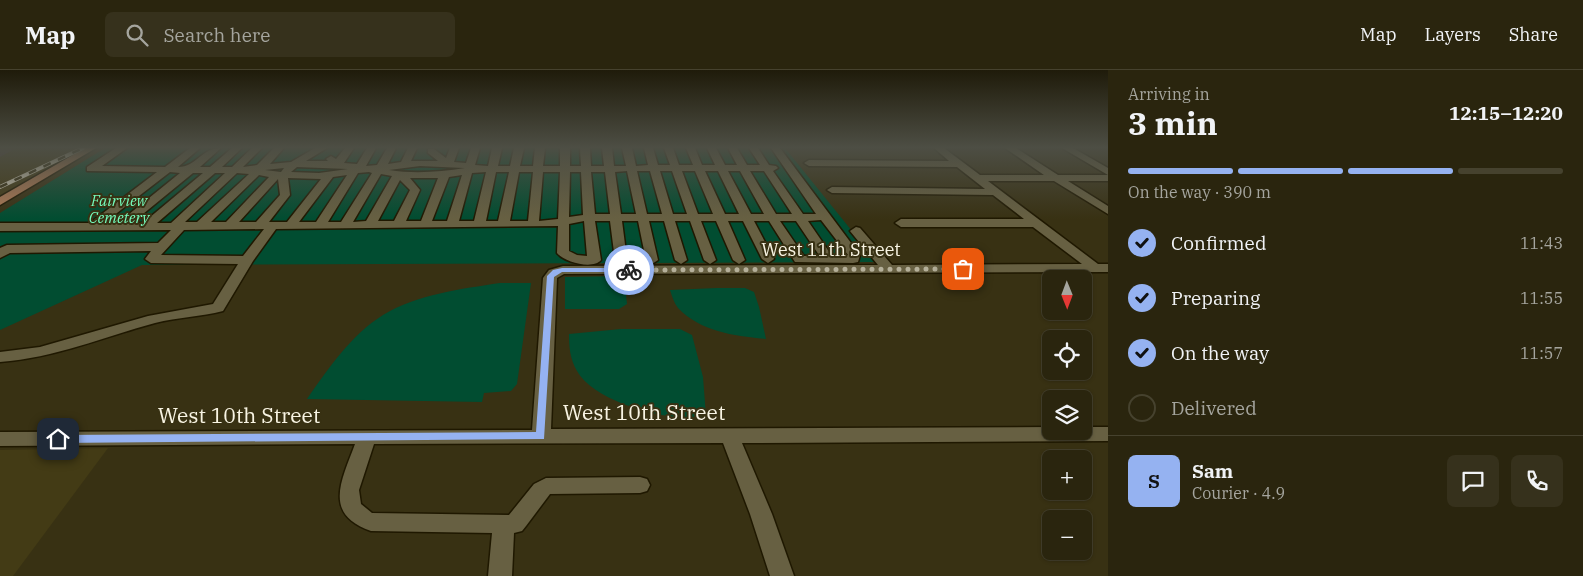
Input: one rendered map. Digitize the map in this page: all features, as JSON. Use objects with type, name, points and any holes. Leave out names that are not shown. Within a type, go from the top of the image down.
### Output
[{"type":"main road","points":[[0,202],[52,172]]},
{"type":"street","points":[[94,226],[165,172]]},
{"type":"street","points":[[122,225],[189,172]]},
{"type":"street","points":[[148,225],[211,172]]},
{"type":"street","points":[[247,172],[178,225],[152,259],[247,260]]},
{"type":"street","points":[[202,225],[248,172]]},
{"type":"street","points":[[259,172],[280,175],[307,172]]},
{"type":"street","points":[[230,225],[283,172]]},
{"type":"street","points":[[0,357],[19,357],[58,350],[154,319],[218,308],[267,225],[293,190],[324,172]]},
{"type":"street","points":[[291,225],[326,172]]},
{"type":"street","points":[[320,225],[366,172]]},
{"type":"street","points":[[345,225],[367,172]]},
{"type":"street","points":[[370,225],[396,178],[402,172]]},
{"type":"street","points":[[404,172],[415,190]]},
{"type":"street","points":[[398,225],[415,190],[443,172]]},
{"type":"street","points":[[425,224],[444,172]]},
{"type":"street","points":[[452,224],[468,172]]},
{"type":"street","points":[[480,224],[487,172]]},
{"type":"street","points":[[504,224],[514,172]]},
{"type":"street","points":[[533,224],[538,172]]},
{"type":"street","points":[[565,172],[563,253],[569,257],[579,260],[853,259],[854,255],[792,172]]},
{"type":"street","points":[[586,172],[594,260]]},
{"type":"street","points":[[610,172],[621,260]]},
{"type":"street","points":[[632,172],[652,260]]},
{"type":"street","points":[[655,172],[680,260]]},
{"type":"street","points":[[676,172],[710,260]]},
{"type":"street","points":[[701,172],[739,260]]},
{"type":"street","points":[[724,172],[768,260]]},
{"type":"street","points":[[746,172],[772,217],[800,259]]},
{"type":"street","points":[[769,172],[828,259]]},
{"type":"street","points":[[969,172],[1036,223],[1102,268]]},
{"type":"street","points":[[1046,172],[1108,212]]},
{"type":"street","points":[[280,175],[293,190]]},
{"type":"street","points":[[977,178],[1108,178]]},
{"type":"street","points":[[832,190],[996,192]]},
{"type":"street","points":[[0,226],[550,224],[589,218],[616,217],[824,217]]},
{"type":"street","points":[[901,223],[1036,223]]},
{"type":"street","points":[[3,252],[40,226]]},
{"type":"street","points":[[856,231],[888,269]]},
{"type":"street","points":[[3,252],[160,247]]},
{"type":"street","name":"West 11th Street","points":[[540,436],[550,278],[554,273],[562,270],[1102,268]]},
{"type":"street","name":"West 10th Street","points":[[0,439],[1108,434]]},
{"type":"street","points":[[730,436],[761,514],[782,576]]},
{"type":"street","points":[[367,438],[349,490],[352,507],[356,514],[371,522],[514,524],[520,519],[536,495],[546,486],[640,485]]},
{"type":"street","points":[[500,576],[504,524]]},
{"type":"shaded area","points":[[0,172],[43,172],[0,197]]},
{"type":"shaded area","points":[[108,448],[13,576],[0,576],[0,450]]},
{"type":"green space","name":"Fairview Cemetery","points":[[67,172],[804,172],[877,262],[142,265],[0,330],[0,213]]},
{"type":"green space","points":[[624,276],[627,304],[619,309],[565,309],[565,277]]},
{"type":"green space","points":[[500,283],[531,283],[517,384],[511,391],[484,393],[482,402],[307,399],[350,342],[383,315],[425,297]]},
{"type":"green space","points":[[745,288],[754,292],[766,339],[731,334],[697,323],[678,308],[670,290]]},
{"type":"green space","points":[[621,329],[680,329],[692,335],[703,377],[706,416],[667,416],[638,409],[608,397],[584,381],[573,362],[569,334]]},
{"type":"railway","points":[[0,187],[33,172]]},
{"type":"way so far","points":[[629,270],[963,269]]},
{"type":"route","points":[[58,439],[540,436],[551,276],[562,270],[629,270]]}]
